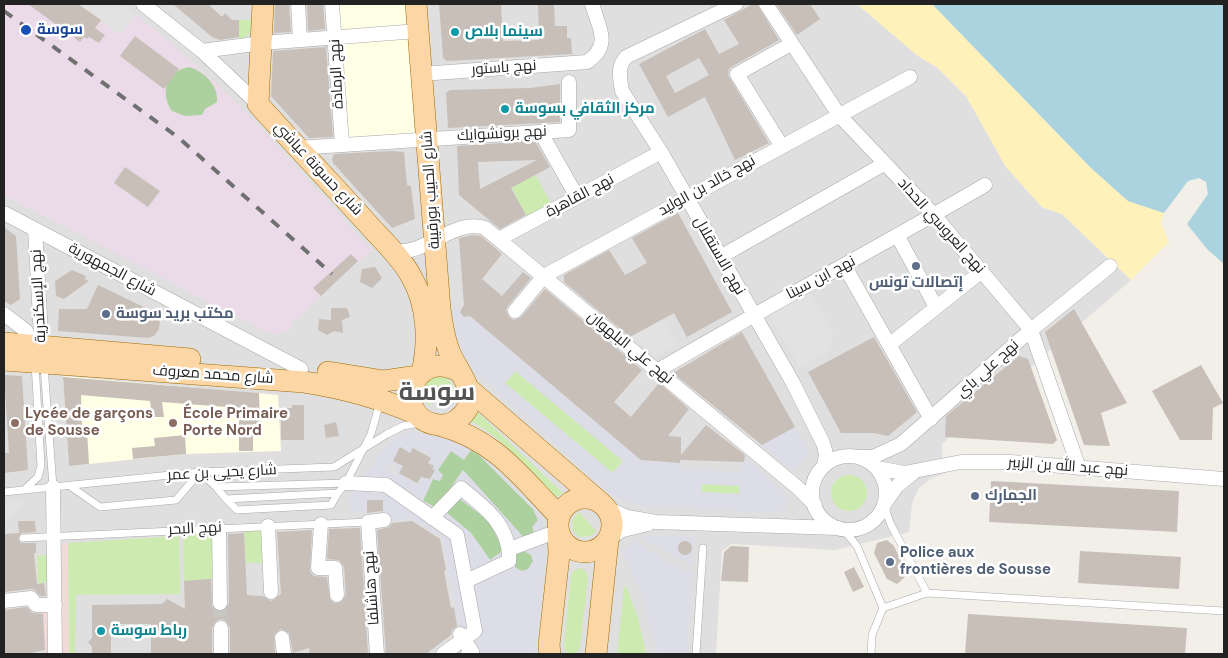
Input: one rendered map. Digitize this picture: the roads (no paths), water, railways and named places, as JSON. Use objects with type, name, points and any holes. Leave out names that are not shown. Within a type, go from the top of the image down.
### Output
[{"type":"main road","points":[[258,104],[263,4]]},
{"type":"main road","name":"شارع الحبيب بورقيبة","points":[[416,4],[428,138],[434,241],[444,336],[465,382]]},
{"type":"main road","name":"شارع حسونة عياشي","points":[[258,104],[391,250],[411,275],[423,309],[427,339],[420,374]]},
{"type":"main road","name":"شارع محمد معروف","points":[[4,343],[38,354],[304,382],[342,388],[382,390],[420,374]]},
{"type":"main road","name":"شارع محمد معروف","points":[[4,360],[38,354],[301,369],[382,390],[429,421],[464,432],[484,442],[535,489],[555,527]]},
{"type":"main road","points":[[465,382],[468,408],[456,422],[429,421],[413,407],[411,391],[413,383],[420,374],[433,367],[442,366],[465,382],[603,505],[612,520],[596,653]]},
{"type":"main road","points":[[549,651],[559,555],[555,527],[563,509],[575,500],[589,498],[603,505]]},
{"type":"main road","points":[[555,527],[568,546],[585,552],[594,551],[609,539]]},
{"type":"street","name":"شارع حسونة عياشي","points":[[143,4],[202,51],[258,104]]},
{"type":"street","points":[[298,4],[300,40]]},
{"type":"street","name":"نهج الرمادة","points":[[332,4],[336,38],[342,144]]},
{"type":"street","name":"نهج باستور","points":[[421,74],[587,62],[601,50],[603,42],[592,4]]},
{"type":"street","name":"نهج الاستقلال","points":[[736,4],[626,57],[620,69],[622,91],[660,152],[752,315],[793,383],[823,443],[826,454],[824,466]]},
{"type":"street","name":"نهج العروسي الحداد","points":[[766,4],[839,115],[934,215],[1031,330],[1079,468]]},
{"type":"street","points":[[202,51],[262,43],[418,31]]},
{"type":"street","points":[[781,146],[737,74],[791,44]]},
{"type":"street","name":"نهج خالد بن الوليد","points":[[515,311],[544,276],[910,77]]},
{"type":"street","name":"نهج برونشوايك","points":[[297,148],[569,130],[569,82]]},
{"type":"street","points":[[541,133],[577,197]]},
{"type":"street","name":"نهج القاهرة","points":[[499,239],[660,152]]},
{"type":"street","points":[[720,256],[884,164]]},
{"type":"street","name":"نهج ابن سينا","points":[[657,370],[985,185]]},
{"type":"street","name":"شارع الجمهورية","points":[[4,213],[301,369]]},
{"type":"street","name":"نهج علي البلهوان","points":[[434,241],[474,225],[484,228],[797,487],[816,508]]},
{"type":"street","name":"نهج الإسكندرية","points":[[35,229],[38,354]]},
{"type":"street","points":[[897,235],[936,307]]},
{"type":"street","points":[[391,250],[405,251],[434,241]]},
{"type":"street","points":[[844,265],[932,419]]},
{"type":"street","name":"نهج علي باي","points":[[860,457],[872,456],[901,444],[932,419],[1031,330],[1110,266]]},
{"type":"street","points":[[889,345],[982,270]]},
{"type":"street","points":[[4,314],[26,332],[38,354]]},
{"type":"street","points":[[603,505],[627,518],[656,522],[787,527],[863,527],[879,515],[884,505],[886,485],[877,468],[860,457],[845,456],[832,451],[823,443]]},
{"type":"street","points":[[841,528],[830,524],[816,508],[813,488],[815,480],[824,466],[845,456]]},
{"type":"street","name":"نهج عبد الله بن الزبير","points":[[877,468],[894,473],[913,473],[961,462],[1011,462],[1224,479]]},
{"type":"street","name":"نهج عبد الله بن الزبير","points":[[884,505],[896,486],[913,473]]},
{"type":"street","points":[[342,488],[386,485],[457,535],[475,631],[463,636],[434,654]]},
{"type":"street","points":[[53,487],[55,654]]},
{"type":"street","points":[[432,518],[461,488],[493,514],[510,549],[509,561],[466,581]]},
{"type":"street","points":[[787,527],[816,508]]},
{"type":"street","points":[[368,522],[384,520]]},
{"type":"street","name":"نهج هاشلفا","points":[[368,522],[377,654]]},
{"type":"street","points":[[609,539],[634,527],[656,522]]},
{"type":"street","points":[[321,524],[318,568],[335,568],[337,594]]},
{"type":"street","points":[[268,526],[271,592]]},
{"type":"street","points":[[510,549],[555,527]]},
{"type":"street","points":[[219,528],[220,603]]},
{"type":"street","points":[[4,601],[31,598],[36,605],[55,605]]},
{"type":"street","points":[[220,628],[221,654]]},
{"type":"street","points":[[443,654],[463,636]]},
{"type":"street","points":[[463,636],[472,652],[468,654]]},
{"type":"street","points":[[282,638],[284,654]]},
{"type":"lane","points":[[38,354],[53,487]]},
{"type":"lane","points":[[23,490],[38,477],[41,466],[38,354]]},
{"type":"lane","points":[[70,486],[100,507],[176,500],[200,472],[237,510],[331,505],[371,434],[382,390]]},
{"type":"lane","name":"شارع يحيى بن عمر","points":[[4,492],[200,472],[334,467],[403,426],[415,422],[429,421]]},
{"type":"lane","points":[[216,487],[342,488]]},
{"type":"lane","points":[[226,499],[342,488]]},
{"type":"lane","points":[[884,505],[891,525],[927,593]]},
{"type":"lane","name":"نهج البحر","points":[[23,538],[368,522]]},
{"type":"lane","points":[[841,528],[857,546],[883,608],[872,635],[871,654]]},
{"type":"lane","points":[[696,654],[703,548]]},
{"type":"lane","points":[[883,608],[927,593],[1224,611]]},
{"type":"water","points":[[932,4],[1224,4],[1224,264],[1207,249],[1187,224],[1208,194],[1206,182],[1199,178],[1188,181],[1164,213],[1128,201],[1091,168]]},
{"type":"tunnel","points":[[220,603],[221,628]]},
{"type":"railway","points":[[4,11],[179,138],[332,274]]},
{"type":"place","name":"سوسة","points":[[26,30]]},
{"type":"place","name":"سينما بلاص","points":[[455,32]]},
{"type":"place","name":"مركز الثقافي بسوسة","points":[[505,109]]},
{"type":"place","name":"إتصالات تونس","points":[[916,266]]},
{"type":"place","name":"مكتب بريد سوسة","points":[[106,314]]},
{"type":"place","name":"Lycée de garçons de Sousse","points":[[15,423]]},
{"type":"place","name":"École Primaire Porte Nord","points":[[173,423]]},
{"type":"place","name":"الجمارك","points":[[975,496]]},
{"type":"place","name":"Police aux frontières de Sousse","points":[[890,562]]},
{"type":"place","name":"رباط سوسة","points":[[101,631]]},
{"type":"district","name":"سوسة","points":[[437,393]]}]
